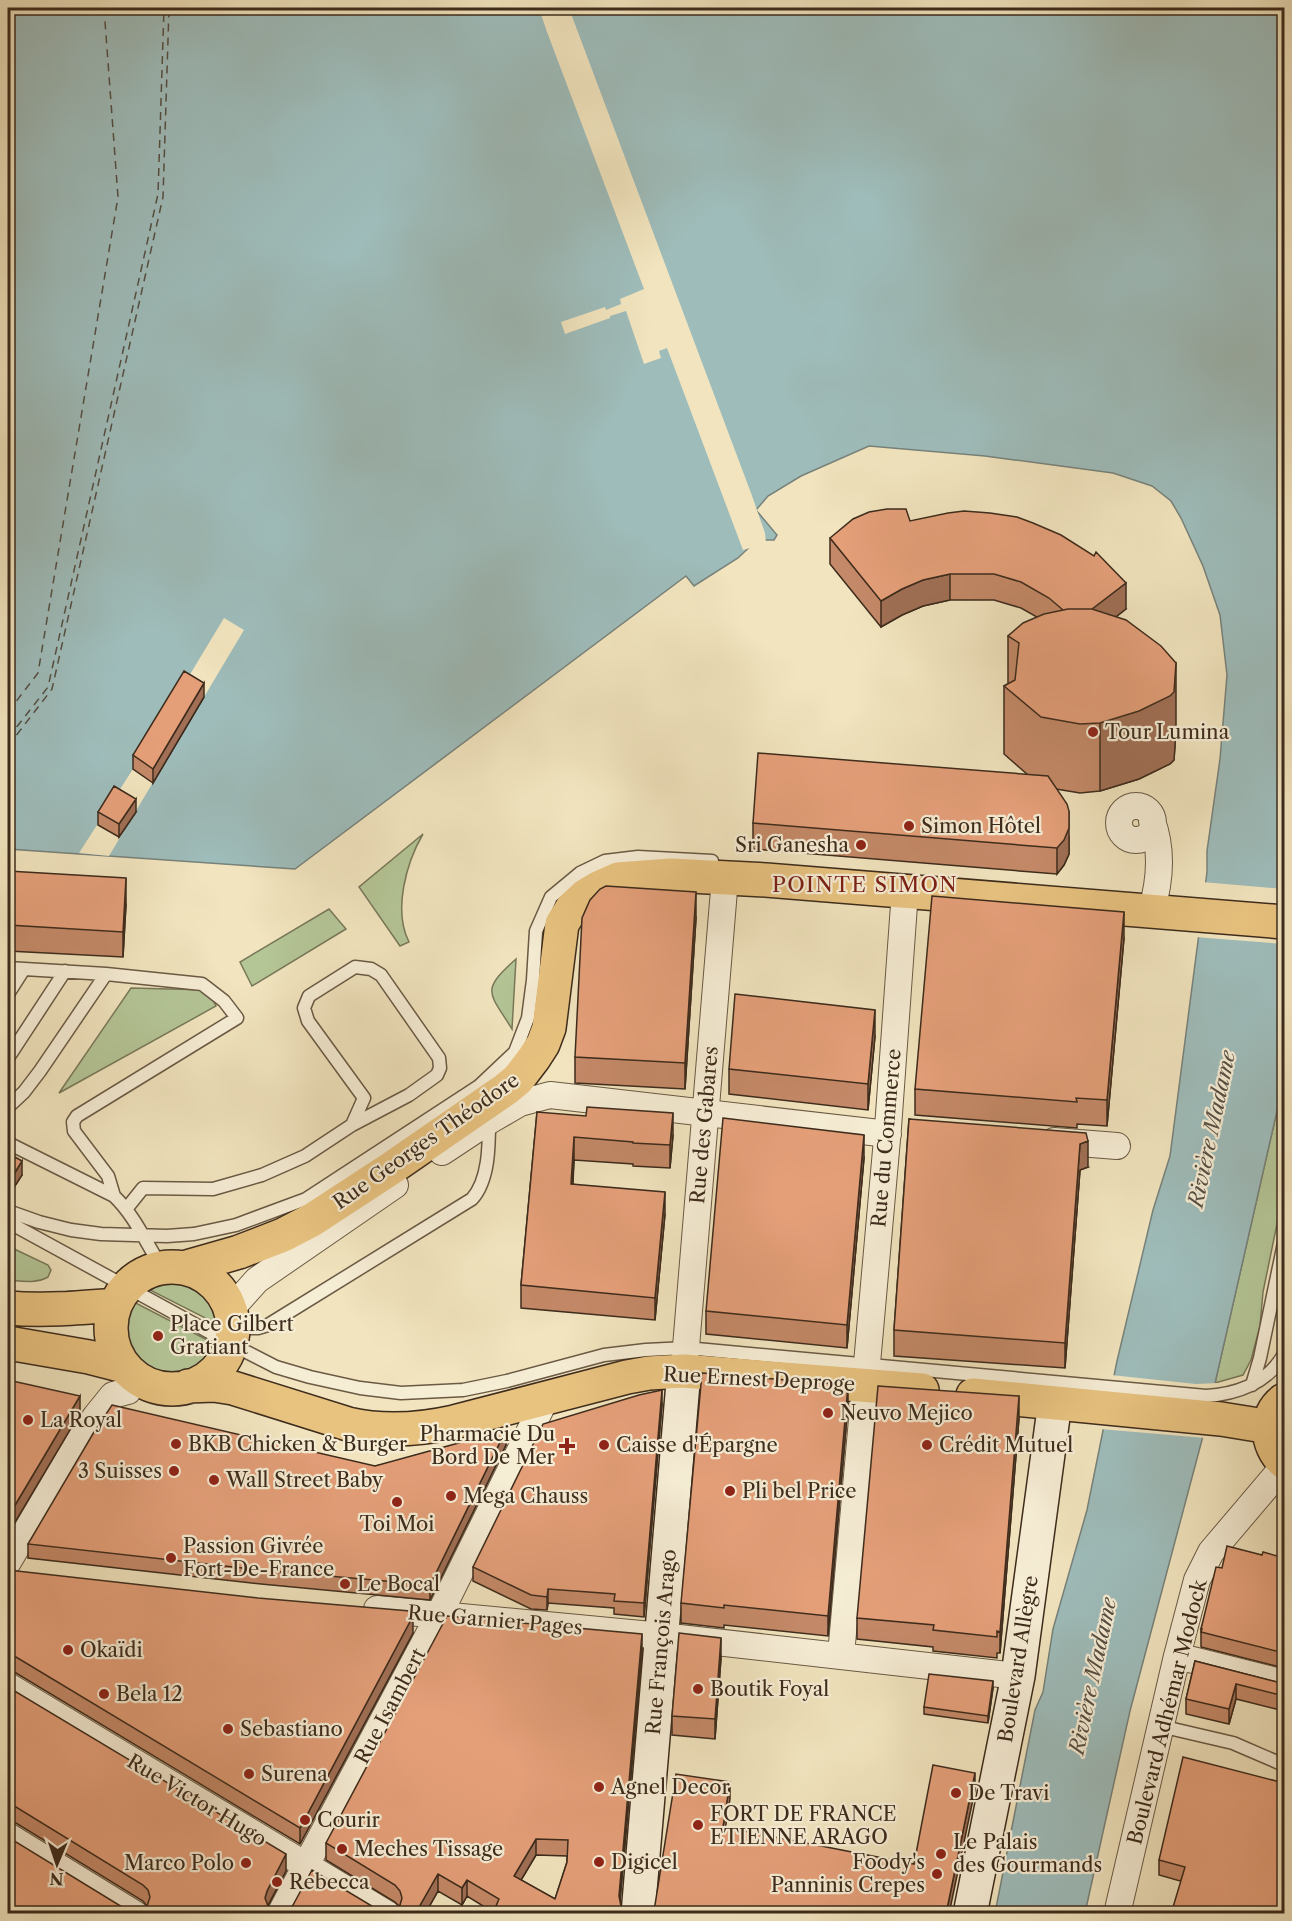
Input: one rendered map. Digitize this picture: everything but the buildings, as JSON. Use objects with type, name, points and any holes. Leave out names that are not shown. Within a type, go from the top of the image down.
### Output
[{"type":"main road","name":"Rue Georges Théodore","points":[[121,1296],[142,1275],[257,1246],[312,1220],[443,1134],[518,1079],[543,1044],[549,1028],[562,924],[572,908],[585,896],[618,879],[671,875],[716,862],[905,891],[1155,897],[1194,916],[1284,922]]},
{"type":"main road","points":[[172,1268],[199,1274],[213,1283],[224,1296],[231,1327],[222,1363],[207,1378],[188,1386]]},
{"type":"main road","points":[[8,1308],[68,1309],[121,1296]]},
{"type":"main road","points":[[121,1296],[111,1321],[111,1337],[126,1379]]},
{"type":"main road","points":[[8,1343],[89,1357],[126,1379]]},
{"type":"main road","name":"Rue Ernest Deproge","points":[[126,1379],[138,1378],[153,1386],[171,1389],[214,1385],[233,1388],[348,1424],[397,1430],[433,1427],[545,1400],[649,1373],[685,1360],[866,1374],[1055,1402],[1094,1396],[1277,1413]]},
{"type":"main road","name":"Rue François Arago","points":[[638,1914],[685,1360]]},
{"type":"main road","name":"Boulevard Allègre","points":[[970,1914],[1018,1677],[1055,1402]]},
{"type":"main road","points":[[1277,1413],[1270,1437],[1273,1448],[1284,1464]]},
{"type":"street","points":[[1137,806],[1143,808],[1151,816],[1158,837],[1160,854],[1155,897],[1131,839],[1119,828],[1119,818],[1126,809],[1137,806]]},
{"type":"street","name":"Rue des Gabares","points":[[685,1360],[705,1112],[716,862]]},
{"type":"street","name":"Rue du Commerce","points":[[841,1655],[866,1374],[896,1130],[905,891]]},
{"type":"street","points":[[231,1327],[257,1280],[489,1121],[520,1103],[549,1095],[896,1130]]},
{"type":"street","points":[[1025,1138],[1117,1146]]},
{"type":"street","points":[[15,1569],[81,1438],[126,1379]]},
{"type":"street","name":"Rue Isambert","points":[[279,1914],[439,1615],[545,1400]]},
{"type":"street","name":"Boulevard Adhémar Modock","points":[[1117,1914],[1160,1726],[1197,1580],[1211,1552],[1284,1464]]},
{"type":"street","name":"Rue Garnier Pages","points":[[349,1607],[662,1636],[1018,1677]]},
{"type":"street","points":[[1177,1656],[1284,1683]]},
{"type":"street","name":"Rue Victor Hugo","points":[[8,1686],[387,1914]]},
{"type":"street","points":[[8,1836],[135,1914]]},
{"type":"lane","points":[[8,1211],[71,1230],[142,1236],[194,1234],[236,1225],[306,1198],[479,1086],[515,1052],[528,1018],[536,931],[551,897],[580,873],[605,861],[638,857],[716,862]]},
{"type":"lane","points":[[127,1208],[142,1188],[213,1188],[262,1175],[305,1156],[352,1125],[410,1095],[436,1075],[440,1068],[439,1058],[381,975],[371,969],[356,967],[309,996],[304,1008],[308,1021],[364,1098],[352,1125]]},
{"type":"lane","points":[[8,968],[106,974],[202,984],[224,1001],[237,1018],[77,1116],[73,1122],[74,1131],[108,1176],[114,1196]]},
{"type":"lane","points":[[8,994],[24,969]]},
{"type":"lane","points":[[8,1058],[65,971]]},
{"type":"lane","points":[[8,1107],[24,1092],[40,1071],[106,974]]},
{"type":"lane","name":"Rue Georges Théodore","points":[[231,1327],[258,1328],[268,1324],[472,1199],[480,1190],[484,1176],[489,1145],[489,1121]]},
{"type":"lane","points":[[8,1143],[114,1196],[127,1208],[142,1236],[172,1268]]},
{"type":"lane","points":[[8,1222],[121,1296],[231,1327],[276,1367],[360,1388],[401,1393],[463,1390],[507,1381],[604,1355],[646,1350],[685,1360]]},
{"type":"lane","points":[[1251,1386],[1260,1358],[1284,1243]]},
{"type":"lane","points":[[1222,1407],[1269,1372],[1284,1354]]},
{"type":"lane","points":[[866,1374],[1094,1396]]},
{"type":"lane","points":[[1160,1726],[1233,1743],[1284,1765]]},
{"type":"green space","points":[[423,834],[411,859],[402,902],[404,930],[409,942],[400,946],[359,887]]},
{"type":"green space","points":[[329,909],[346,929],[252,986],[240,962]]},
{"type":"green space","points":[[516,959],[512,1029],[498,1007],[492,992],[497,978]]},
{"type":"green space","points":[[131,988],[208,990],[216,1006],[59,1093]]},
{"type":"green space","points":[[1284,1080],[1284,1190],[1263,1292],[1260,1326],[1251,1360],[1243,1375],[1215,1383]]},
{"type":"green space","points":[[8,1246],[48,1265],[51,1270],[48,1277],[33,1281],[8,1280]]},
{"type":"green space","points":[[163,1277],[184,1280],[202,1289],[213,1304],[219,1325],[140,1285]]},
{"type":"green space","points":[[128,1299],[217,1345],[201,1364],[183,1372],[160,1374],[140,1368],[131,1361],[121,1341],[121,1325]]},
{"type":"water","name":"Rivière Madame","points":[[8,8],[1284,8],[1284,1080],[1203,1436],[1130,1711],[1085,1913],[995,1913],[1035,1710],[1043,1692],[1053,1629],[1087,1510],[1117,1361],[1153,1210],[1170,1156],[1207,872],[1207,851],[1220,759],[1227,675],[1220,615],[1203,566],[1181,518],[1171,501],[1152,486],[1113,473],[985,456],[869,446],[801,476],[768,496],[756,510],[777,535],[774,540],[757,540],[738,558],[694,586],[686,576],[295,869],[8,849]]},
{"type":"pier","points":[[539,8],[568,8],[570,11],[751,493],[765,533],[766,543],[758,543],[754,547],[743,550],[667,348],[659,351],[661,358],[644,364],[626,311],[565,334],[561,322],[605,307],[606,310],[621,304],[620,299],[644,289]]},
{"type":"pier","points":[[224,618],[244,630],[109,856],[79,853],[133,769]]},
{"type":"pier","points":[[1202,882],[1284,889],[1284,944],[1195,937]]},
{"type":"pier","points":[[1111,1375],[1196,1384],[1218,1383],[1205,1438],[1100,1429]]},
{"type":"ferry route","points":[[8,712],[38,673],[118,197],[104,8]]},
{"type":"ferry route","points":[[8,738],[48,687],[158,194],[164,8]]},
{"type":"ferry route","points":[[8,746],[52,689],[163,197],[169,8]]},
{"type":"place","name":"Tour Lumina","points":[[1093,732]]},
{"type":"place","name":"Simon Hôtel","points":[[909,826]]},
{"type":"place","name":"Sri Ganesha","points":[[861,845]]},
{"type":"place","name":"Place Gilbert Gratiant","points":[[158,1336]]},
{"type":"place","name":"Neuvo Mejico","points":[[828,1413]]},
{"type":"place","name":"La Royal","points":[[28,1420]]},
{"type":"place","name":"BKB Chicken & Burger","points":[[176,1444]]},
{"type":"place","name":"Caisse d'Épargne","points":[[604,1445]]},
{"type":"place","name":"Crédit Mutuel","points":[[927,1445]]},
{"type":"place","name":"Pharmacie Du Bord De Mer","points":[[567,1446]]},
{"type":"place","name":"3 Suisses","points":[[174,1471]]},
{"type":"place","name":"Wall Street Baby","points":[[214,1480]]},
{"type":"place","name":"Pli bel Price","points":[[730,1491]]},
{"type":"place","name":"Mega Chauss","points":[[451,1496]]},
{"type":"place","name":"Toi Moi","points":[[397,1502]]},
{"type":"place","name":"Passion Givrée Fort-De-France","points":[[171,1558]]},
{"type":"place","name":"Le Bocal","points":[[345,1584]]},
{"type":"place","name":"Okaïdi","points":[[68,1650]]},
{"type":"place","name":"Boutik Foyal","points":[[698,1689]]},
{"type":"place","name":"Bela 12","points":[[104,1694]]},
{"type":"place","name":"Sebastiano","points":[[228,1729]]},
{"type":"place","name":"Surena","points":[[249,1774]]},
{"type":"place","name":"Agnel Decor","points":[[599,1787]]},
{"type":"place","name":"De Travi","points":[[956,1793]]},
{"type":"place","name":"Courir","points":[[305,1820]]},
{"type":"place","name":"FORT DE FRANCE ETIENNE ARAGO","points":[[698,1825]]},
{"type":"place","name":"Meches Tissage","points":[[342,1849]]},
{"type":"place","name":"Le Palais des Gourmands","points":[[941,1854]]},
{"type":"place","name":"Digicel","points":[[599,1862]]},
{"type":"place","name":"Marco Polo","points":[[246,1863]]},
{"type":"place","name":"Foody's Panninis Crepes","points":[[937,1874]]},
{"type":"place","name":"Rebecca","points":[[277,1882]]},
{"type":"district","name":"POINTE SIMON","points":[[865,885]]}]
